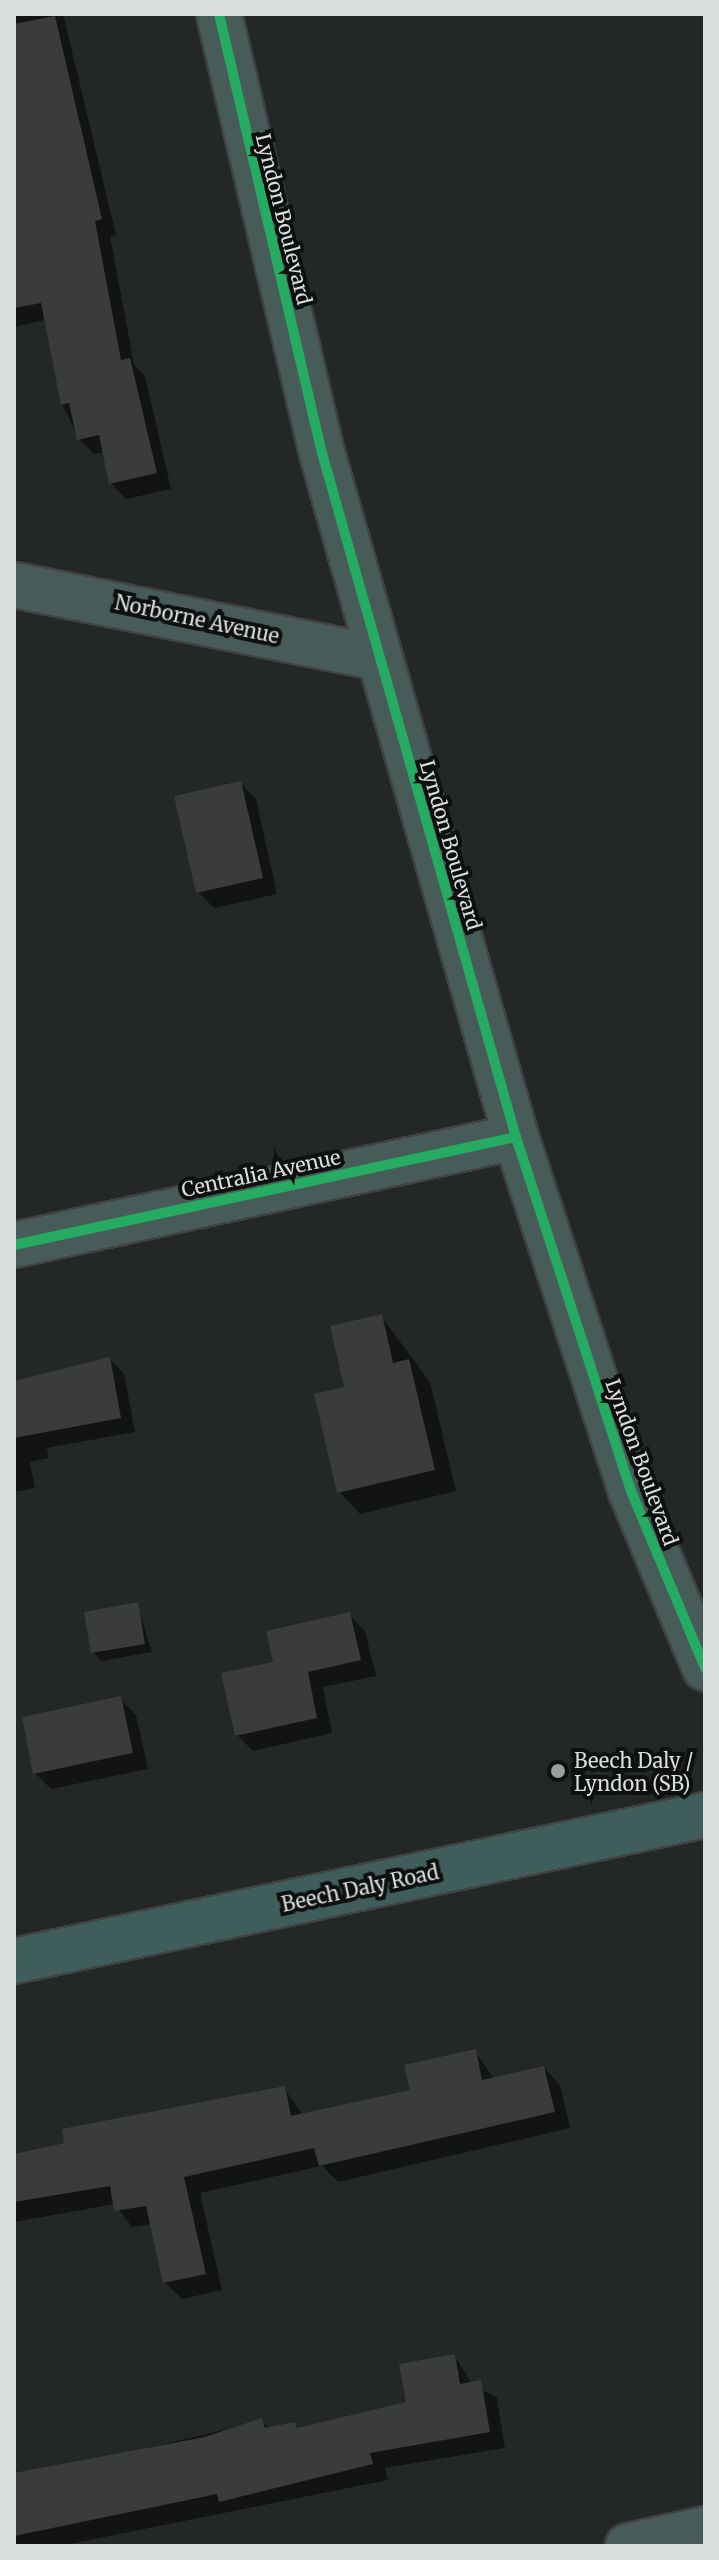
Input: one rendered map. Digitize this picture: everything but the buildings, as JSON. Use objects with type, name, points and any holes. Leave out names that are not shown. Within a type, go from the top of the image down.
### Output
[{"type":"main road","name":"Beech Daly Road","points":[[14,1961],[705,1815]]},
{"type":"street","name":"Lyndon Boulevard","points":[[219,14],[378,658],[516,1137],[631,1491],[705,1668]]},
{"type":"street","name":"Norborne Avenue","points":[[14,585],[378,658]]},
{"type":"street","name":"Centralia Avenue","points":[[14,1245],[516,1137]]},
{"type":"street","points":[[628,2546],[705,2529]]},
{"type":"cycle path","points":[[219,14],[322,453],[516,1137],[631,1491],[705,1668]]},
{"type":"cycle path","points":[[14,1245],[516,1137]]},
{"type":"place","name":"Beech Daly / Lyndon (SB)","points":[[558,1771]]}]
